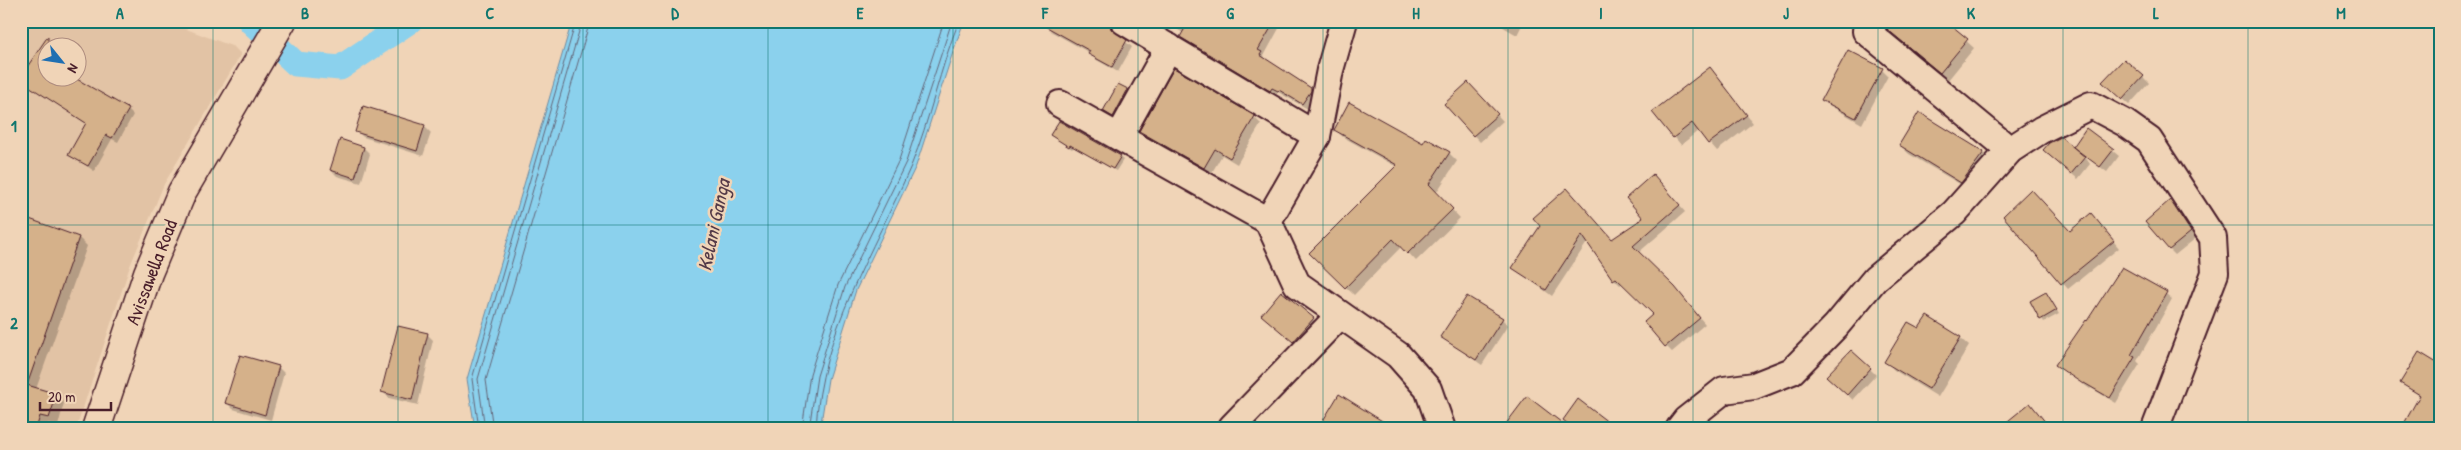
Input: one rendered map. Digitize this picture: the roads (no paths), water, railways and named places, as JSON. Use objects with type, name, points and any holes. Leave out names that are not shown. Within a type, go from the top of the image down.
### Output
[{"type":"main road","name":"Avissawella Road","points":[[96,429],[148,273],[182,192],[282,21]]},
{"type":"street","points":[[1124,21],[1317,136]]},
{"type":"street","points":[[1268,221],[1317,136],[1330,70],[1344,21]]},
{"type":"street","points":[[1875,21],[1866,31],[2010,150]]},
{"type":"street","points":[[1119,137],[1169,47]]},
{"type":"street","points":[[1060,104],[1268,221],[1297,284],[1339,316],[1398,355],[1428,389],[1439,427]]},
{"type":"street","points":[[1679,429],[1686,420],[1724,390],[1754,386],[1792,371],[1836,326],[1875,279],[1954,213],[2010,150],[2041,130],[2091,105],[2125,123],[2150,140],[2214,238],[2216,273],[2155,429]]},
{"type":"street","points":[[1232,427],[1339,316]]},
{"type":"water","name":"Kelani Ganga","points":[[572,21],[964,21],[916,166],[856,290],[828,379],[820,429],[475,429],[467,379]]},
{"type":"waterway","points":[[250,21],[296,64],[340,68],[410,21]]}]
